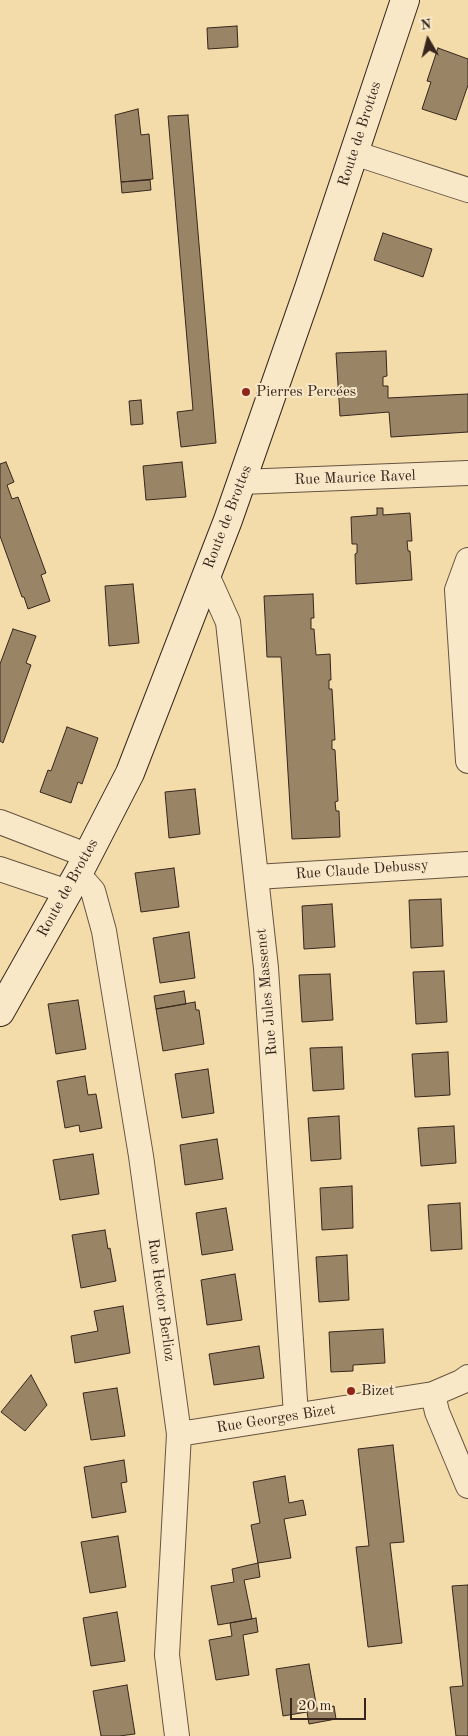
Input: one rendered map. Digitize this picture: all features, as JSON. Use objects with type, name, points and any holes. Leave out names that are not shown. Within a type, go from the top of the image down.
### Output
[{"type":"street","name":"Route de Brottes","points":[[0,1012],[77,874],[130,773],[241,482],[405,0]]},
{"type":"street","points":[[354,153],[468,190]]},
{"type":"street","name":"Rue Maurice Ravel","points":[[241,482],[468,473]]},
{"type":"street","points":[[468,560],[457,590],[468,761]]},
{"type":"street","name":"Rue Jules Massenet","points":[[206,573],[228,622],[267,978],[296,1415]]},
{"type":"street","points":[[0,822],[77,874]]},
{"type":"street","name":"Rue Claude Debussy","points":[[256,877],[468,864]]},
{"type":"street","points":[[0,869],[77,874]]},
{"type":"street","name":"Rue Hector Berlioz","points":[[77,874],[93,891],[104,931],[141,1156],[179,1434],[168,1655],[176,1736]]},
{"type":"street","name":"Rue Georges Bizet","points":[[179,1434],[433,1394],[468,1377]]},
{"type":"street","points":[[433,1394],[437,1412],[468,1486]]},
{"type":"building","points":[[237,26],[238,47],[208,49],[207,28]]},
{"type":"building","points":[[438,48],[468,59],[468,85],[456,120],[422,109],[431,82],[427,81]]},
{"type":"building","points":[[138,109],[141,135],[149,134],[153,179],[121,182],[115,115]]},
{"type":"building","points":[[188,115],[216,443],[181,447],[177,412],[193,410],[168,116]]},
{"type":"building","points":[[150,180],[151,190],[122,193],[121,182]]},
{"type":"building","points":[[383,233],[432,249],[423,277],[374,260]]},
{"type":"building","points":[[386,351],[387,376],[383,377],[383,386],[388,386],[388,398],[468,394],[468,432],[391,437],[389,412],[340,416],[336,353]]},
{"type":"building","points":[[141,400],[143,424],[131,425],[129,401]]},
{"type":"building","points":[[6,462],[14,482],[7,485],[12,499],[18,497],[46,573],[41,575],[50,601],[28,609],[0,536],[0,464]]},
{"type":"building","points":[[182,462],[186,497],[146,500],[143,466]]},
{"type":"building","points":[[377,508],[383,508],[383,515],[410,513],[412,541],[407,541],[408,551],[410,551],[412,580],[356,584],[355,554],[357,553],[357,544],[352,544],[351,517],[377,515]]},
{"type":"building","points":[[133,584],[139,643],[109,646],[105,586]]},
{"type":"building","points":[[313,594],[314,618],[311,618],[311,629],[314,629],[316,655],[330,654],[331,680],[329,680],[329,689],[332,689],[335,740],[332,740],[332,749],[335,750],[338,801],[335,802],[336,811],[339,811],[340,837],[292,839],[281,657],[267,657],[264,596]]},
{"type":"building","points":[[13,629],[36,636],[26,663],[31,665],[3,743],[0,741],[0,664]]},
{"type":"building","points":[[67,727],[98,738],[82,784],[78,782],[71,803],[40,792],[48,770],[51,771]]},
{"type":"building","points":[[195,789],[200,834],[169,838],[165,792]]},
{"type":"building","points":[[174,868],[179,907],[141,912],[135,873]]},
{"type":"building","points":[[441,899],[443,946],[411,948],[409,900]]},
{"type":"building","points":[[332,904],[335,947],[304,949],[302,906]]},
{"type":"building","points":[[189,932],[195,978],[160,983],[153,938]]},
{"type":"building","points":[[444,971],[447,1022],[416,1024],[413,972]]},
{"type":"building","points":[[330,974],[333,1020],[302,1022],[299,975]]},
{"type":"building","points":[[184,991],[186,1004],[156,1009],[154,996]]},
{"type":"building","points":[[78,1000],[86,1049],[56,1054],[48,1004]]},
{"type":"building","points":[[195,1002],[196,1010],[199,1010],[204,1044],[163,1051],[156,1009]]},
{"type":"building","points":[[342,1047],[344,1089],[313,1091],[310,1048]]},
{"type":"building","points":[[448,1052],[450,1095],[415,1097],[412,1054]]},
{"type":"building","points":[[208,1069],[214,1113],[182,1118],[175,1074]]},
{"type":"building","points":[[85,1076],[88,1095],[96,1094],[102,1128],[80,1132],[79,1125],[65,1128],[57,1081]]},
{"type":"building","points":[[339,1116],[341,1159],[311,1161],[308,1118]]},
{"type":"building","points":[[454,1126],[456,1163],[421,1166],[418,1128]]},
{"type":"building","points":[[217,1139],[223,1179],[185,1185],[180,1145]]},
{"type":"building","points":[[93,1154],[99,1194],[60,1200],[53,1160]]},
{"type":"building","points":[[352,1186],[353,1228],[322,1230],[320,1188]]},
{"type":"building","points":[[460,1203],[462,1249],[431,1251],[428,1205]]},
{"type":"building","points":[[226,1208],[233,1250],[202,1255],[196,1213]]},
{"type":"building","points":[[105,1230],[116,1281],[81,1288],[72,1235]]},
{"type":"building","points":[[347,1255],[349,1300],[319,1302],[316,1257]]},
{"type":"building","points":[[235,1274],[242,1320],[207,1325],[201,1280]]},
{"type":"building","points":[[123,1306],[130,1353],[75,1363],[71,1336],[98,1331],[94,1311]]},
{"type":"building","points":[[383,1329],[385,1363],[353,1365],[353,1371],[331,1372],[329,1332]]},
{"type":"building","points":[[259,1346],[264,1378],[214,1385],[209,1354]]},
{"type":"building","points":[[31,1375],[47,1405],[25,1431],[1,1412]]},
{"type":"building","points":[[117,1388],[125,1436],[91,1440],[83,1393]]},
{"type":"building","points":[[393,1445],[404,1542],[390,1543],[402,1643],[368,1647],[356,1547],[369,1546],[358,1449]]},
{"type":"building","points":[[124,1460],[127,1482],[121,1483],[126,1512],[92,1518],[84,1467]]},
{"type":"building","points":[[285,1476],[289,1503],[303,1500],[306,1515],[284,1519],[291,1558],[258,1563],[251,1525],[260,1523],[253,1482]]},
{"type":"building","points":[[118,1536],[126,1587],[90,1593],[81,1542]]},
{"type":"building","points":[[258,1563],[260,1577],[244,1580],[252,1619],[218,1625],[211,1586],[234,1582],[232,1569]]},
{"type":"building","points":[[468,1585],[468,1736],[456,1736],[450,1687],[463,1686],[452,1586]]},
{"type":"building","points":[[117,1612],[125,1661],[91,1666],[83,1618]]},
{"type":"building","points":[[256,1618],[258,1632],[243,1635],[249,1675],[216,1680],[209,1640],[232,1636],[230,1623]]},
{"type":"building","points":[[309,1664],[317,1709],[334,1706],[336,1719],[309,1724],[307,1712],[283,1716],[276,1669]]},
{"type":"building","points":[[127,1685],[135,1734],[101,1736],[93,1691]]},
{"type":"place","name":"Pierres Percées","points":[[246,392]]},
{"type":"place","name":"Bizet","points":[[351,1391]]}]
